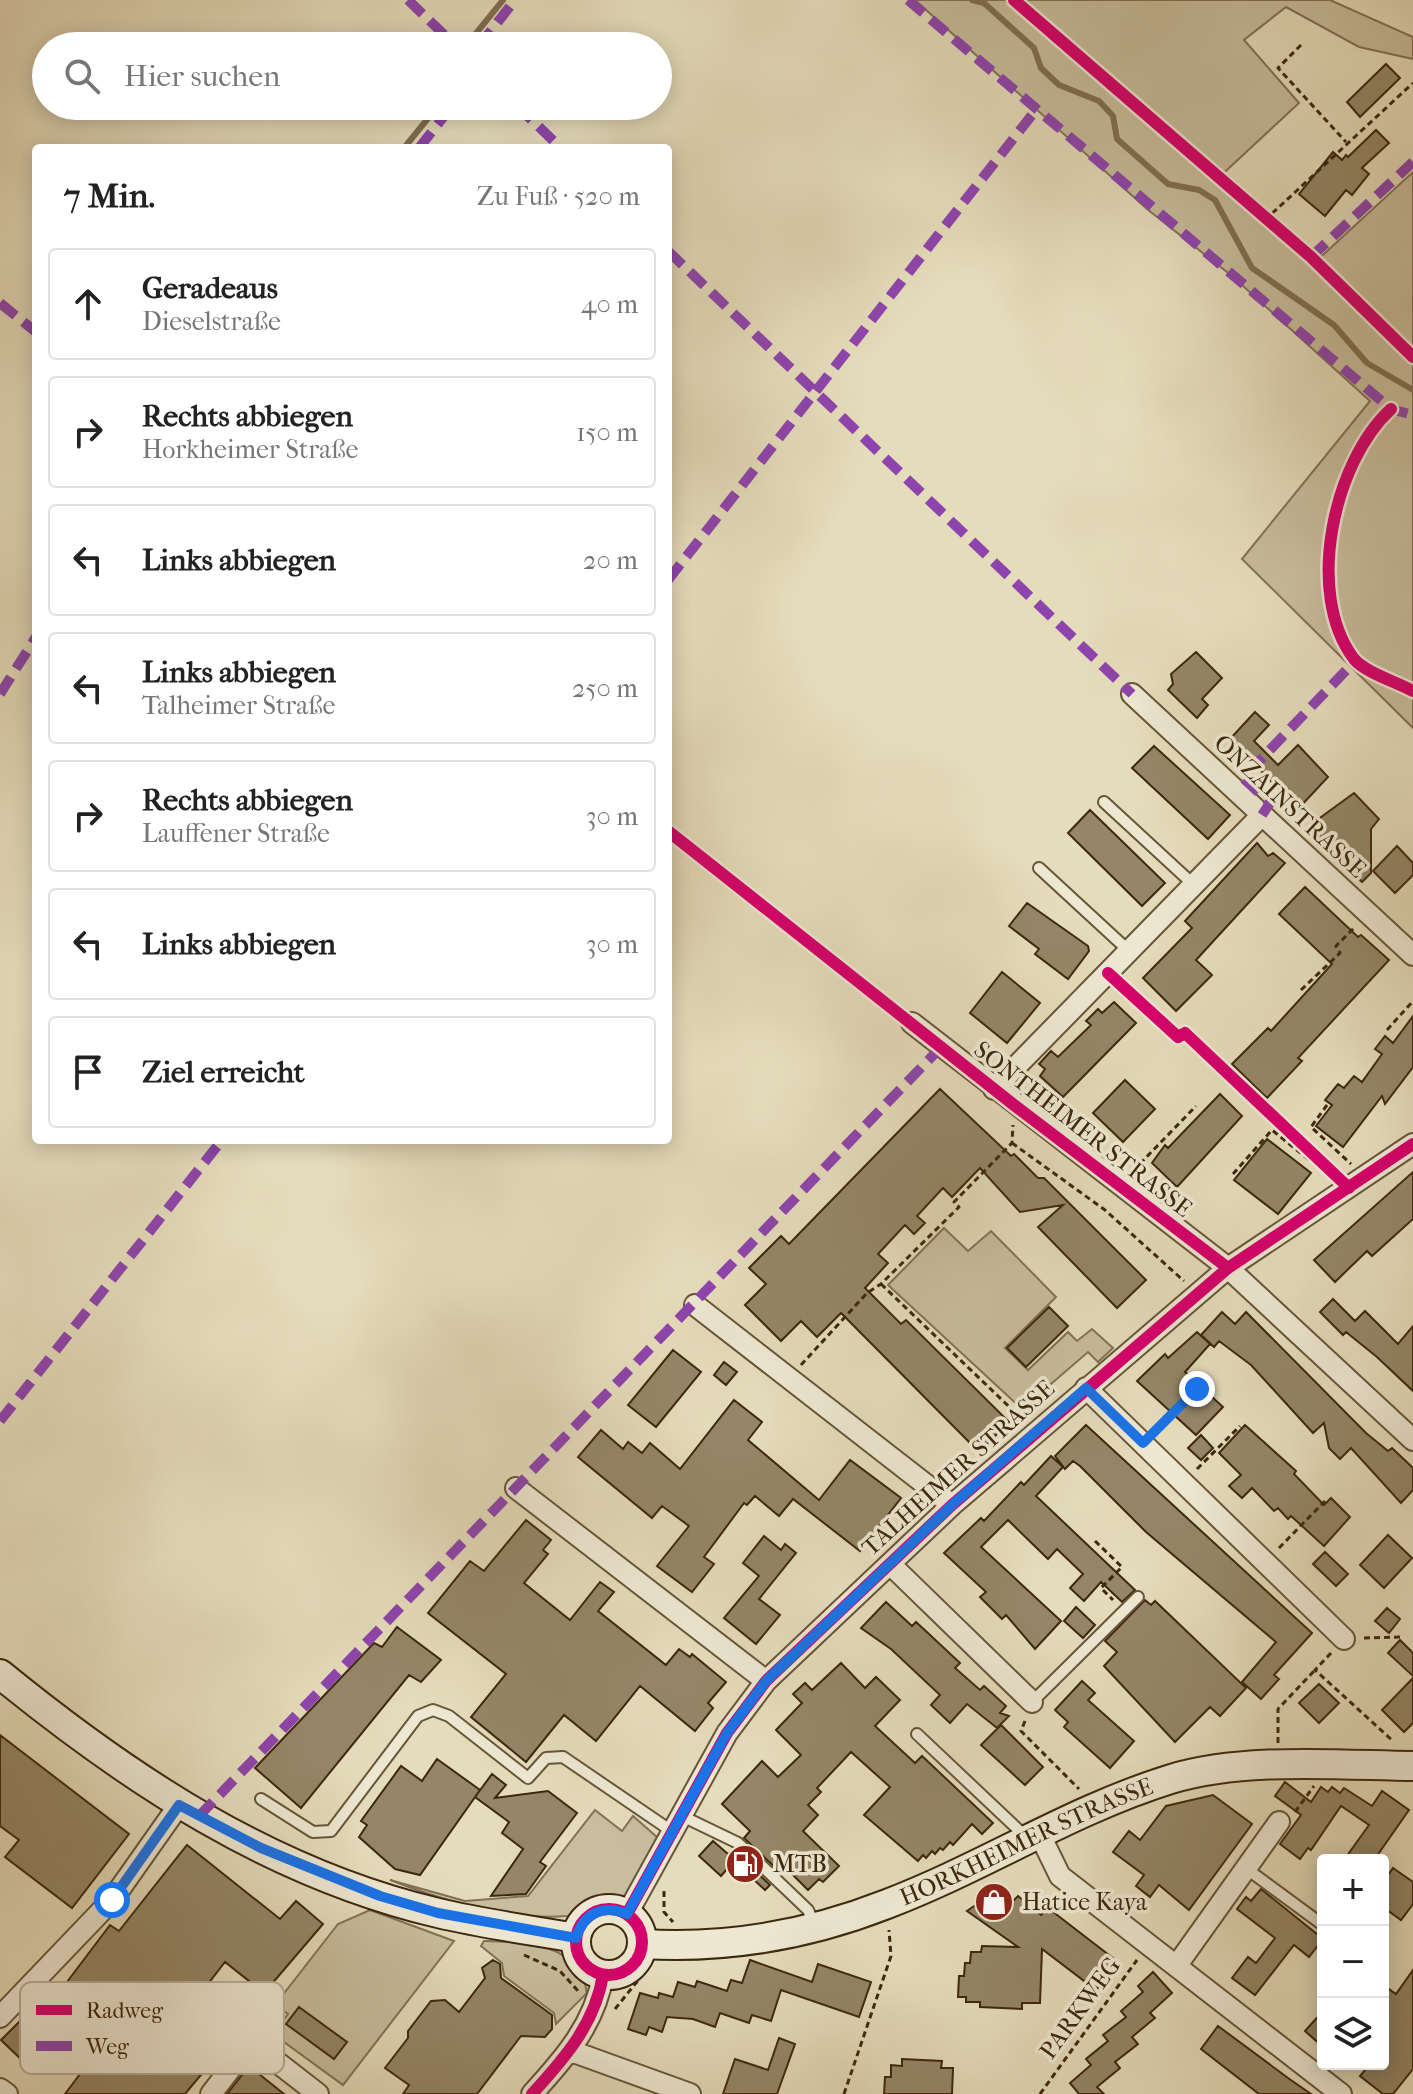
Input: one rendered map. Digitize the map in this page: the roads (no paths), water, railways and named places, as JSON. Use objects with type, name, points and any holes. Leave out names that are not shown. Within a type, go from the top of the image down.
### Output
[{"type":"main road","points":[[0,1674],[81,1738],[179,1805],[261,1848],[380,1896],[438,1913],[576,1938]]},
{"type":"main road","name":"HORKHEIMER STRASSE","points":[[643,1944],[736,1942],[816,1928],[886,1905],[1092,1808],[1174,1778],[1227,1769],[1407,1758]]},
{"type":"main road","points":[[617,1909],[627,1914],[639,1927],[643,1944],[634,1965],[625,1972],[603,1975],[585,1966],[579,1957],[576,1938],[586,1918],[595,1912],[617,1909]]},
{"type":"street","name":"ONZAINSTRASSE","points":[[1132,694],[1413,955]]},
{"type":"street","points":[[994,1089],[1262,815]]},
{"type":"street","name":"SONTHEIMER STRASSE","points":[[912,1023],[1228,1268],[1413,1440]]},
{"type":"street","name":"TALHEIMER STRASSE","points":[[627,1914],[727,1733],[766,1681],[952,1505],[1228,1268],[1413,1144]]},
{"type":"street","points":[[695,1305],[952,1505]]},
{"type":"street","points":[[1086,1388],[1344,1639]]},
{"type":"street","points":[[516,1488],[766,1681]]},
{"type":"street","points":[[890,1564],[1032,1702]]},
{"type":"street","points":[[34,1982],[112,1900],[179,1805]]},
{"type":"street","points":[[1177,1965],[1279,1822]]},
{"type":"street","points":[[1033,1836],[1060,1876],[1341,2094]]},
{"type":"street","points":[[532,2094],[571,2051],[596,2001],[603,1975]]},
{"type":"street","points":[[0,2017],[20,1996]]},
{"type":"street","points":[[571,2051],[690,2094]]},
{"type":"street","points":[[284,2068],[318,2094]]},
{"type":"street","points":[[211,2094],[226,2074]]},
{"type":"street","points":[[0,2089],[7,2094]]},
{"type":"lane","points":[[1104,802],[1194,885]]},
{"type":"lane","points":[[1039,868],[1129,951]]},
{"type":"lane","points":[[1032,1702],[1138,1597]]},
{"type":"lane","points":[[261,1799],[313,1832],[331,1831],[418,1716],[433,1710],[449,1716],[528,1778],[546,1758],[563,1757],[677,1824],[738,1843],[808,1910],[816,1928]]},
{"type":"lane","points":[[917,1734],[1033,1836]]},
{"type":"lane","points":[[1247,1869],[1317,1921]]},
{"type":"waterway","points":[[477,32],[503,0]]},
{"type":"waterway","points":[[972,0],[984,3],[1034,48],[1041,68],[1059,85],[1099,101],[1113,116],[1117,139],[1168,184],[1199,190],[1215,200],[1252,268],[1334,325],[1367,363],[1413,390]]},
{"type":"waterway","points":[[407,144],[427,120]]},
{"type":"place","name":"MTB","points":[[745,1864]]},
{"type":"place","name":"Hatice Kaya","points":[[994,1902]]}]
